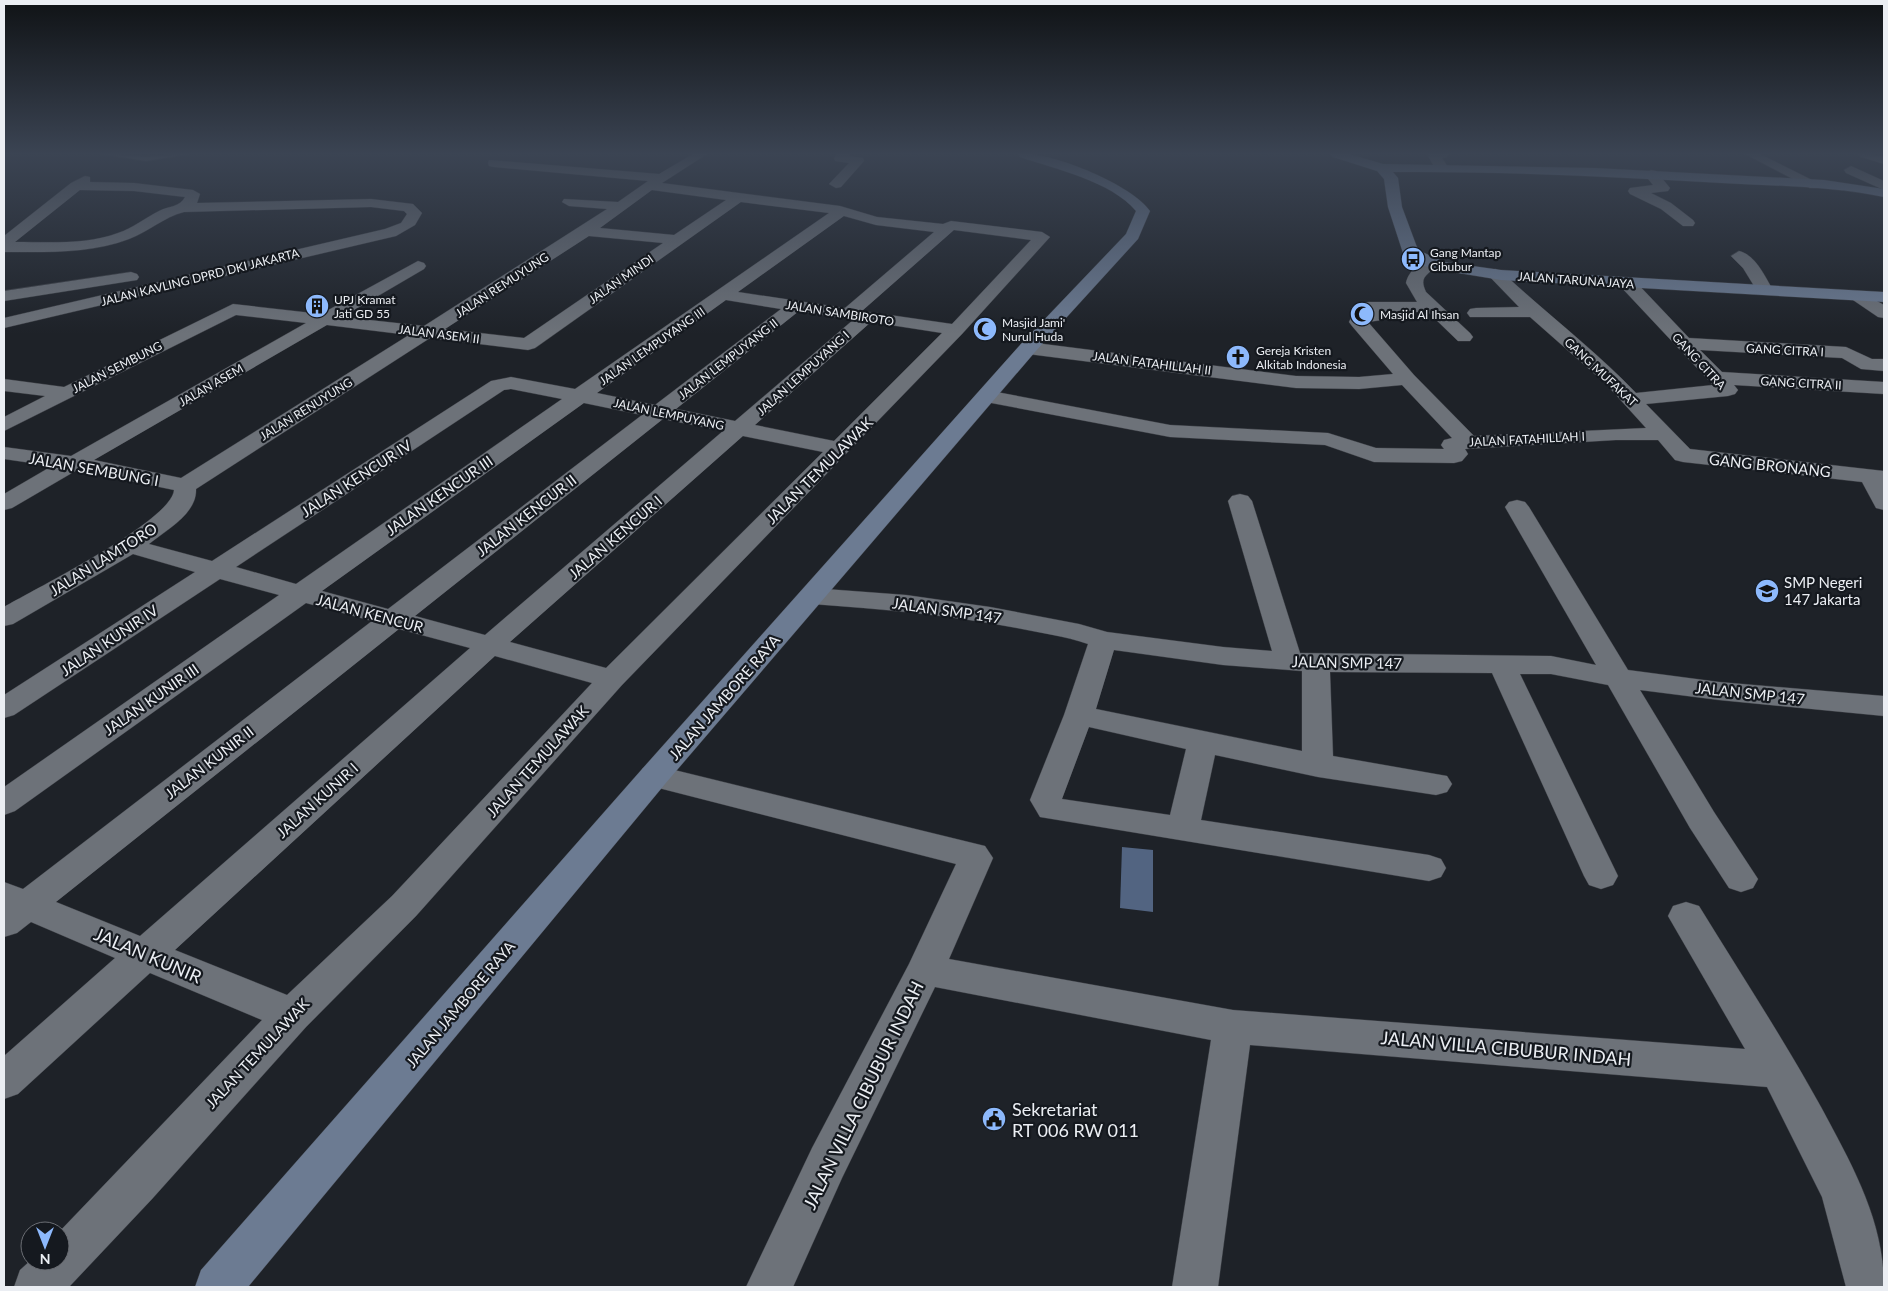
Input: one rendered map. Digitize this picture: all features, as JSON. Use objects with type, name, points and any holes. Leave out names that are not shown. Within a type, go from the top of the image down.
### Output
[{"type":"street","points":[[4,243],[40,214]]},
{"type":"street","name":"JALAN KAVLING DPRD DKI JAKARTA","points":[[4,247],[58,246],[112,240],[142,229],[161,214]]},
{"type":"street","points":[[344,219],[346,214]]},
{"type":"street","name":"JALAN KAVLING DPRD DKI JAKARTA","points":[[4,323],[380,235],[401,229],[414,218],[414,214]]},
{"type":"street","name":"JALAN REMUYUNG","points":[[428,333],[609,214]]},
{"type":"street","name":"JALAN MINDI","points":[[528,344],[714,214]]},
{"type":"street","name":"JALAN LEMPUYANG III","points":[[580,396],[836,214]]},
{"type":"street","points":[[851,214],[876,222],[945,229]]},
{"type":"street","name":"JALAN JAMBORE RAYA","points":[[218,1287],[654,776],[1028,348],[1133,236],[1141,214]]},
{"type":"street","name":"JALAN TARUNA JAYA","points":[[1398,214],[1411,253],[1430,263],[1495,274],[1627,284],[1884,297]]},
{"type":"street","points":[[1677,214],[1688,223]]},
{"type":"street","points":[[834,235],[860,217]]},
{"type":"street","name":"JALAN TEMULAWAK","points":[[37,1287],[137,1184],[292,1015],[404,906],[612,679],[956,330],[1041,238],[1039,236],[956,225],[945,229]]},
{"type":"street","name":"JALAN LEMPUYANG I","points":[[740,429],[945,229]]},
{"type":"street","points":[[586,231],[677,240]]},
{"type":"street","points":[[1739,256],[1750,265],[1765,290]]},
{"type":"street","points":[[4,296],[134,277],[218,257]]},
{"type":"street","points":[[1430,263],[1415,277],[1414,283],[1419,294],[1464,337]]},
{"type":"street","name":"JALAN ASEM","points":[[4,504],[418,266]]},
{"type":"street","name":"GANG MUFAKAT","points":[[1495,274],[1534,312],[1632,399],[1666,434]]},
{"type":"street","name":"GANG CITRA","points":[[1627,284],[1727,390],[1632,399]]},
{"type":"street","points":[[751,299],[766,287]]},
{"type":"street","name":"JALAN SAMBIROTO","points":[[724,295],[956,330]]},
{"type":"street","points":[[1859,296],[1884,313]]},
{"type":"street","name":"JALAN LEMPUYANG II","points":[[660,413],[796,306]]},
{"type":"street","points":[[1434,307],[1369,307],[1376,316],[1360,318],[1358,322],[1407,379],[1468,442]]},
{"type":"street","name":"JALAN ASEM II","points":[[232,310],[528,344]]},
{"type":"street","name":"JALAN SEMBUNG","points":[[4,426],[232,310]]},
{"type":"street","points":[[1476,313],[1534,312]]},
{"type":"street","name":"JALAN RENUYUNG","points":[[185,486],[428,333]]},
{"type":"street","name":"GANG CITRA I","points":[[1682,343],[1846,353],[1866,364],[1884,365]]},
{"type":"street","name":"JALAN FATAHILLAH II","points":[[1028,348],[1296,382],[1350,384],[1407,379]]},
{"type":"street","name":"GANG CITRA II","points":[[1717,378],[1884,388]]},
{"type":"street","name":"JALAN LEMPUYANG","points":[[498,385],[510,383],[580,396],[840,449]]},
{"type":"street","name":"JALAN KENCUR IV","points":[[213,570],[498,385]]},
{"type":"street","points":[[4,386],[64,394]]},
{"type":"street","name":"JALAN KENCUR III","points":[[298,594],[580,396]]},
{"type":"street","name":"JALAN FATAHILLAH I","points":[[986,396],[1170,431],[1328,439],[1374,455],[1454,456],[1457,454],[1453,444],[1468,442],[1616,434],[1666,434]]},
{"type":"street","name":"JALAN KENCUR II","points":[[392,618],[660,413]]},
{"type":"street","name":"JALAN KENCUR I","points":[[489,646],[740,429]]},
{"type":"street","name":"GANG BRONANG","points":[[1666,434],[1679,452],[1689,457],[1877,477]]},
{"type":"street","name":"JALAN SEMBUNG I","points":[[4,452],[75,463],[185,486]]},
{"type":"street","points":[[1877,477],[1884,503]]},
{"type":"street","name":"JALAN LAMTORO","points":[[4,618],[130,546],[177,510],[183,501],[185,486]]},
{"type":"street","points":[[1240,502],[1303,662],[1318,766]]},
{"type":"street","points":[[1517,507],[1702,820],[1741,879]]},
{"type":"street","name":"JALAN KENCUR","points":[[130,546],[298,594],[612,679]]},
{"type":"street","name":"JALAN KUNIR IV","points":[[4,708],[213,570]]},
{"type":"street","name":"JALAN KUNIR III","points":[[4,803],[298,594]]},
{"type":"street","name":"JALAN SMP 147","points":[[812,596],[906,603],[990,614],[1064,629],[1103,640],[1303,662],[1557,666],[1619,678],[1753,695],[1884,706]]},
{"type":"street","name":"JALAN KUNIR II","points":[[11,908],[392,618]]},
{"type":"street","points":[[1103,640],[1079,715],[1046,800],[1051,809],[1184,828],[1429,868]]},
{"type":"street","name":"JALAN KUNIR I","points":[[4,1081],[489,646]]},
{"type":"street","points":[[1502,665],[1601,876]]},
{"type":"street","points":[[1079,715],[1202,744],[1318,766],[1436,784]]},
{"type":"street","points":[[1184,828],[1202,744]]},
{"type":"street","points":[[654,776],[973,855],[976,862],[925,970]]},
{"type":"street","name":"JALAN KUNIR","points":[[11,908],[144,954],[292,1015]]},
{"type":"street","points":[[1686,916],[1779,1070],[1843,1192],[1869,1287]]},
{"type":"street","name":"JALAN VILLA CIBUBUR INDAH","points":[[769,1287],[827,1163],[925,970],[1234,1027],[1779,1070]]},
{"type":"street","points":[[1194,1287],[1234,1027]]},
{"type":"water","points":[[1122,847],[1153,850],[1153,912],[1120,908]]},
{"type":"place","name":"Gang Mantap Cibubur","points":[[1413,259]]},
{"type":"place","name":"UPJ Kramat Jati GD 55","points":[[317,306]]},
{"type":"place","name":"Masjid Al Ihsan","points":[[1362,314]]},
{"type":"place","name":"Masjid Jami' Nurul Huda","points":[[985,329]]},
{"type":"place","name":"Gereja Kristen Alkitab Indonesia","points":[[1238,357]]},
{"type":"place","name":"SMP Negeri 147 Jakarta","points":[[1767,591]]},
{"type":"place","name":"Sekretariat RT 006 RW 011","points":[[994,1119]]}]
